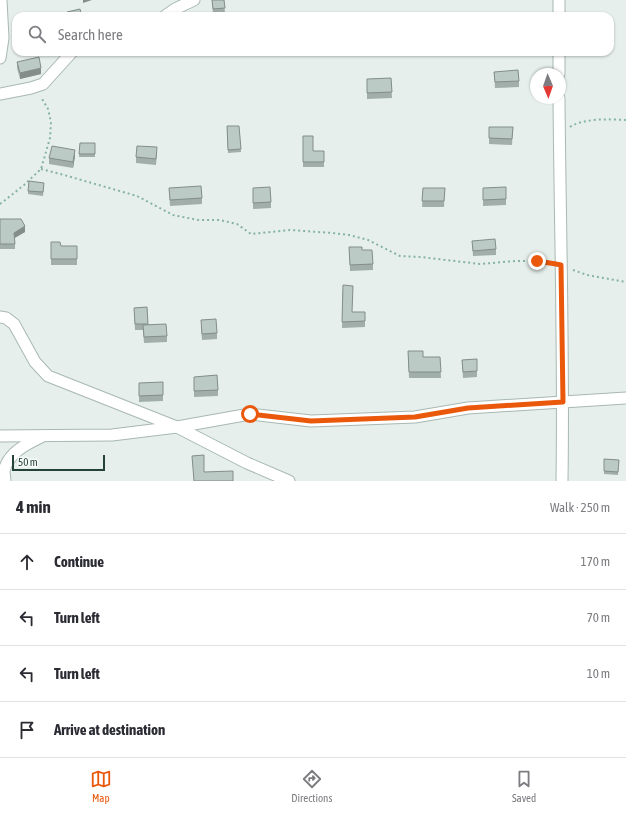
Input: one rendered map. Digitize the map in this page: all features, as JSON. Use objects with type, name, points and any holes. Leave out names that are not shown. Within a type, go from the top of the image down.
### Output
[{"type":"street","points":[[0,58],[3,38],[2,0]]},
{"type":"street","points":[[171,12],[194,0]]},
{"type":"street","points":[[559,0],[559,12]]},
{"type":"street","points":[[0,94],[43,84],[68,56]]},
{"type":"street","points":[[559,56],[559,68]]},
{"type":"street","points":[[559,104],[563,402],[562,481]]},
{"type":"street","points":[[0,316],[6,318],[14,324],[35,362],[48,376],[177,427],[247,463],[289,481]]},
{"type":"street","points":[[0,436],[112,434],[177,427],[250,414],[311,421],[415,417],[468,408],[626,398]]},
{"type":"street","points":[[5,481],[4,472],[10,458],[24,445],[43,436]]},
{"type":"path","points":[[0,204],[41,169],[50,138],[51,122],[48,109],[41,98],[31,88]]},
{"type":"path","points":[[559,135],[572,126],[583,122],[610,119],[626,120]]},
{"type":"path","points":[[41,169],[113,188],[137,196],[173,215],[198,220],[220,220],[237,224],[251,234],[290,230],[349,235],[368,240],[400,256],[480,264],[537,261],[561,265],[587,275],[626,282]]},
{"type":"building","points":[[212,0],[224,0],[225,8],[213,9]]},
{"type":"building","points":[[80,9],[81,12],[67,12]]},
{"type":"building","points":[[39,57],[41,68],[20,73],[17,62]]},
{"type":"building","points":[[518,70],[519,81],[495,82],[494,72]]},
{"type":"building","points":[[391,78],[392,92],[367,93],[367,79]]},
{"type":"building","points":[[227,126],[239,126],[241,149],[228,150]]},
{"type":"building","points":[[489,127],[513,127],[512,139],[489,138]]},
{"type":"building","points":[[303,136],[313,136],[313,151],[324,151],[324,162],[303,162]]},
{"type":"building","points":[[80,143],[95,143],[95,154],[79,154]]},
{"type":"building","points":[[52,146],[75,150],[73,162],[49,158]]},
{"type":"building","points":[[137,146],[157,147],[156,159],[136,157]]},
{"type":"building","points":[[29,181],[44,183],[43,192],[28,191]]},
{"type":"building","points":[[201,186],[202,198],[170,200],[169,188]]},
{"type":"building","points":[[270,187],[271,202],[253,203],[253,188]]},
{"type":"building","points":[[506,187],[506,199],[483,200],[483,188]]},
{"type":"building","points":[[423,188],[445,188],[444,201],[422,201]]},
{"type":"building","points":[[0,219],[21,219],[25,226],[14,233],[15,244],[0,244]]},
{"type":"building","points":[[495,239],[496,249],[473,251],[472,241]]},
{"type":"building","points":[[51,242],[60,242],[61,246],[77,246],[77,259],[51,259]]},
{"type":"building","points":[[349,247],[362,247],[362,250],[372,250],[373,264],[350,265]]},
{"type":"building","points":[[343,285],[353,286],[352,312],[365,312],[365,321],[342,322]]},
{"type":"building","points":[[147,307],[148,324],[135,324],[134,308]]},
{"type":"building","points":[[216,319],[217,333],[202,334],[201,320]]},
{"type":"building","points":[[166,324],[167,336],[144,337],[143,325]]},
{"type":"building","points":[[408,351],[423,351],[423,357],[440,357],[441,372],[409,372]]},
{"type":"building","points":[[477,359],[477,371],[463,372],[462,360]]},
{"type":"building","points":[[217,375],[218,390],[194,391],[194,377]]},
{"type":"building","points":[[163,382],[163,395],[139,396],[139,383]]},
{"type":"building","points":[[204,455],[204,472],[233,471],[233,481],[194,481],[192,456]]},
{"type":"building","points":[[604,459],[619,460],[618,472],[604,471]]},
{"type":"route","points":[[250,414],[311,421],[415,417],[468,408],[563,402],[561,265],[537,261]]}]
